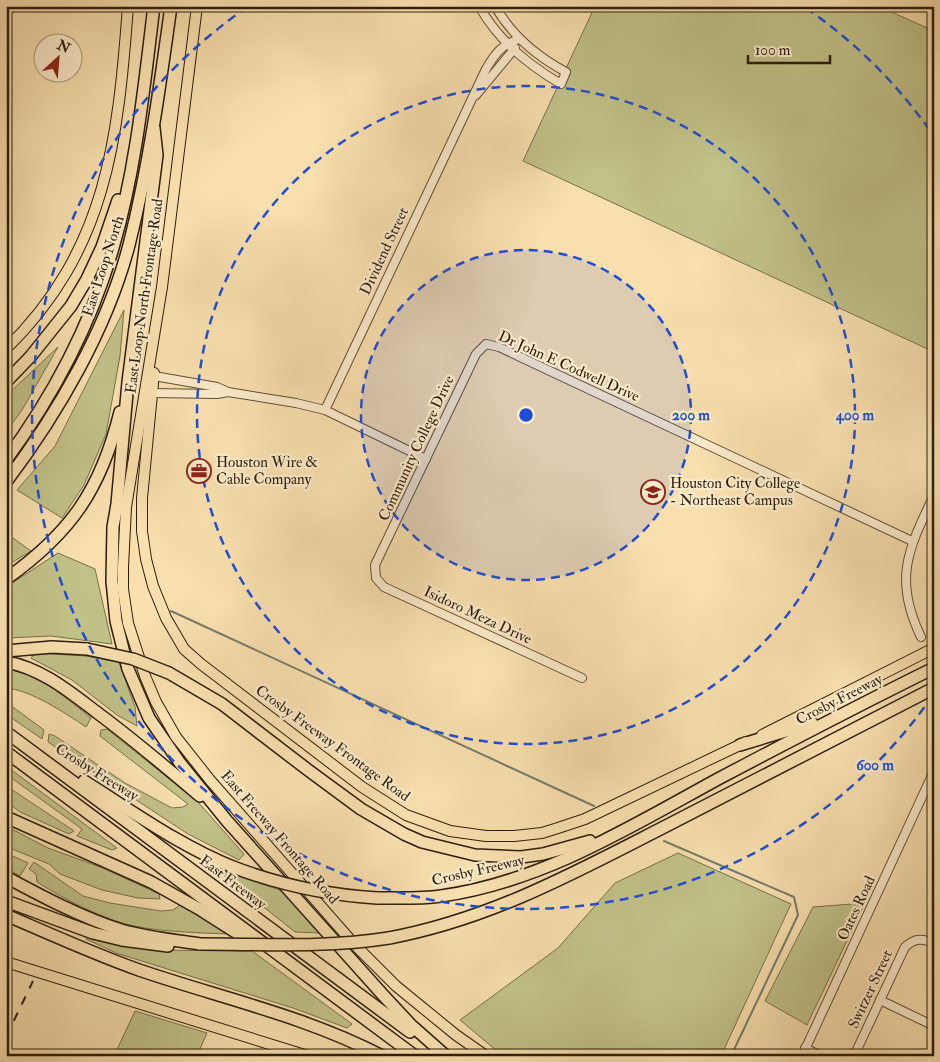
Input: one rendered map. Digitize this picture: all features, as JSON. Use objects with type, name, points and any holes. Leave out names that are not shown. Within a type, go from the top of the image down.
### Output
[{"type":"highway","name":"East Loop North","points":[[6,460],[25,434],[53,388],[89,315],[113,247],[133,156],[154,6]]},
{"type":"highway","name":"East Loop North","points":[[6,482],[56,411],[84,358],[102,319],[128,246],[154,128],[170,6]]},
{"type":"highway","points":[[154,128],[157,155],[128,382],[117,504],[113,527],[112,581],[116,621],[128,668],[149,718],[171,752],[227,821],[383,995],[445,1056]]},
{"type":"highway","points":[[9,378],[31,356],[71,306],[87,279],[102,247],[133,156]]},
{"type":"highway","points":[[6,579],[53,542],[69,524],[92,491],[106,461],[128,382]]},
{"type":"highway","points":[[6,651],[52,647],[87,649],[133,659],[169,674],[222,704],[361,808],[404,834],[422,842],[450,850],[475,855],[521,857],[556,851],[636,824]]},
{"type":"highway","points":[[6,662],[32,670],[65,688],[127,735],[227,821]]},
{"type":"highway","name":"Crosby Freeway","points":[[19,741],[173,837],[202,853],[262,878],[297,887],[350,896],[377,898],[440,896],[508,881],[557,863],[636,824],[840,714],[934,668]]},
{"type":"highway","points":[[6,901],[93,933],[122,940],[172,943],[313,945],[361,942],[440,927],[521,898],[934,688]]},
{"type":"highway","points":[[740,745],[840,714]]},
{"type":"highway","name":"East Freeway","points":[[6,732],[445,1056]]},
{"type":"highway","name":"East Freeway","points":[[6,752],[415,1056]]},
{"type":"highway","points":[[7,818],[166,890],[307,975]]},
{"type":"highway","points":[[6,877],[64,907],[97,921],[122,930],[172,943]]},
{"type":"highway","points":[[6,915],[139,970],[281,1013],[335,1034],[382,1056]]},
{"type":"main road","points":[[6,349],[46,305],[57,289],[71,266],[101,197],[113,143],[124,59],[128,6]]},
{"type":"main road","name":"East Loop North Frontage Road","points":[[124,589],[123,548],[126,507],[162,287],[197,6]]},
{"type":"main road","name":"Crosby Freeway Frontage Road","points":[[154,340],[154,376],[144,478],[142,532],[153,586],[166,618],[184,649],[201,664],[362,787],[406,815],[450,831],[514,836],[542,832],[585,819],[740,745],[934,648]]},
{"type":"main road","name":"East Freeway Frontage Road","points":[[124,589],[128,624],[145,676],[156,702],[176,737],[210,780],[354,944],[403,992],[456,1035],[486,1056]]},
{"type":"main road","points":[[6,962],[308,1056]]},
{"type":"street","points":[[479,6],[494,29],[514,52],[545,75],[561,84],[566,72],[549,63],[519,40],[495,6]]},
{"type":"street","points":[[507,43],[519,40]]},
{"type":"street","name":"Dividend Street","points":[[468,104],[514,52],[519,40]]},
{"type":"street","name":"Dividend Street","points":[[325,410],[468,104],[493,57],[507,43]]},
{"type":"street","name":"Community College Drive","points":[[375,565],[476,354],[486,344]]},
{"type":"street","name":"Dr John E Codwell Drive","points":[[486,344],[499,347],[912,541]]},
{"type":"street","points":[[154,376],[325,410],[426,459]]},
{"type":"street","points":[[192,394],[194,383]]},
{"type":"street","points":[[152,393],[217,394],[228,392]]},
{"type":"street","points":[[921,637],[908,605],[906,571],[912,541],[934,495]]},
{"type":"street","name":"Isidoro Meza Drive","points":[[375,565],[376,578],[384,587],[582,678]]},
{"type":"street","name":"Oates Road","points":[[804,1052],[934,771]]},
{"type":"street","name":"Switzer Street","points":[[854,1056],[905,947],[913,940],[923,938],[934,944]]},
{"type":"street","points":[[880,1000],[934,1026]]},
{"type":"street","points":[[804,1052],[821,1056]]},
{"type":"green space","points":[[595,6],[878,6],[934,31],[934,352],[523,161]]},
{"type":"green space","points":[[124,310],[120,356],[106,434],[84,485],[62,518],[17,490],[55,446]]},
{"type":"green space","points":[[58,347],[22,410],[6,432],[6,396]]},
{"type":"green space","points":[[6,533],[31,551],[6,566]]},
{"type":"green space","points":[[58,553],[95,569],[112,644],[51,636],[6,638],[6,587]]},
{"type":"green space","points":[[35,653],[85,656],[119,662],[135,707],[137,726],[117,715],[72,680],[31,658]]},
{"type":"green space","points":[[6,669],[29,675],[62,695],[91,718],[86,727],[37,698],[6,688]]},
{"type":"green space","points":[[6,702],[44,730],[42,739],[6,714]]},
{"type":"green space","points":[[107,729],[198,802],[244,854],[239,860],[188,834],[48,742],[49,734],[55,736],[125,783],[172,808],[183,807],[188,804],[100,736],[101,730]]},
{"type":"green space","points":[[6,766],[117,848],[112,850],[77,836],[82,829],[6,774]]},
{"type":"green space","points":[[11,789],[74,831],[69,834],[20,812],[7,802],[6,790]]},
{"type":"green space","points":[[6,826],[48,848],[103,868],[159,894],[160,899],[138,898],[102,890],[60,874],[49,864],[12,849],[6,842]]},
{"type":"green space","points":[[6,853],[28,863],[20,876],[6,868]]},
{"type":"green space","points":[[678,853],[791,904],[721,1056],[503,1056],[460,1020],[558,948],[615,883]]},
{"type":"green space","points":[[34,862],[83,896],[110,903],[161,911],[173,910],[180,905],[230,934],[161,930],[112,920],[73,903],[37,882],[36,874],[29,869]]},
{"type":"green space","points":[[216,869],[283,891],[319,933],[295,932]]},
{"type":"green space","points":[[865,903],[807,1025],[765,1001],[813,907]]},
{"type":"green space","points":[[88,936],[156,950],[252,951],[352,1024],[347,1028],[293,1008],[116,953],[86,939]]},
{"type":"green space","points":[[135,1011],[207,1033],[197,1056],[114,1056]]},
{"type":"waterway","points":[[171,611],[594,806]]},
{"type":"waterway","points":[[664,841],[794,897],[798,915],[731,1056]]},
{"type":"railway","points":[[6,1037],[33,981]]},
{"type":"place","name":"Houston Wire & Cable Company","points":[[199,471]]},
{"type":"place","name":"Houston City College - Northeast Campus","points":[[653,492]]}]
